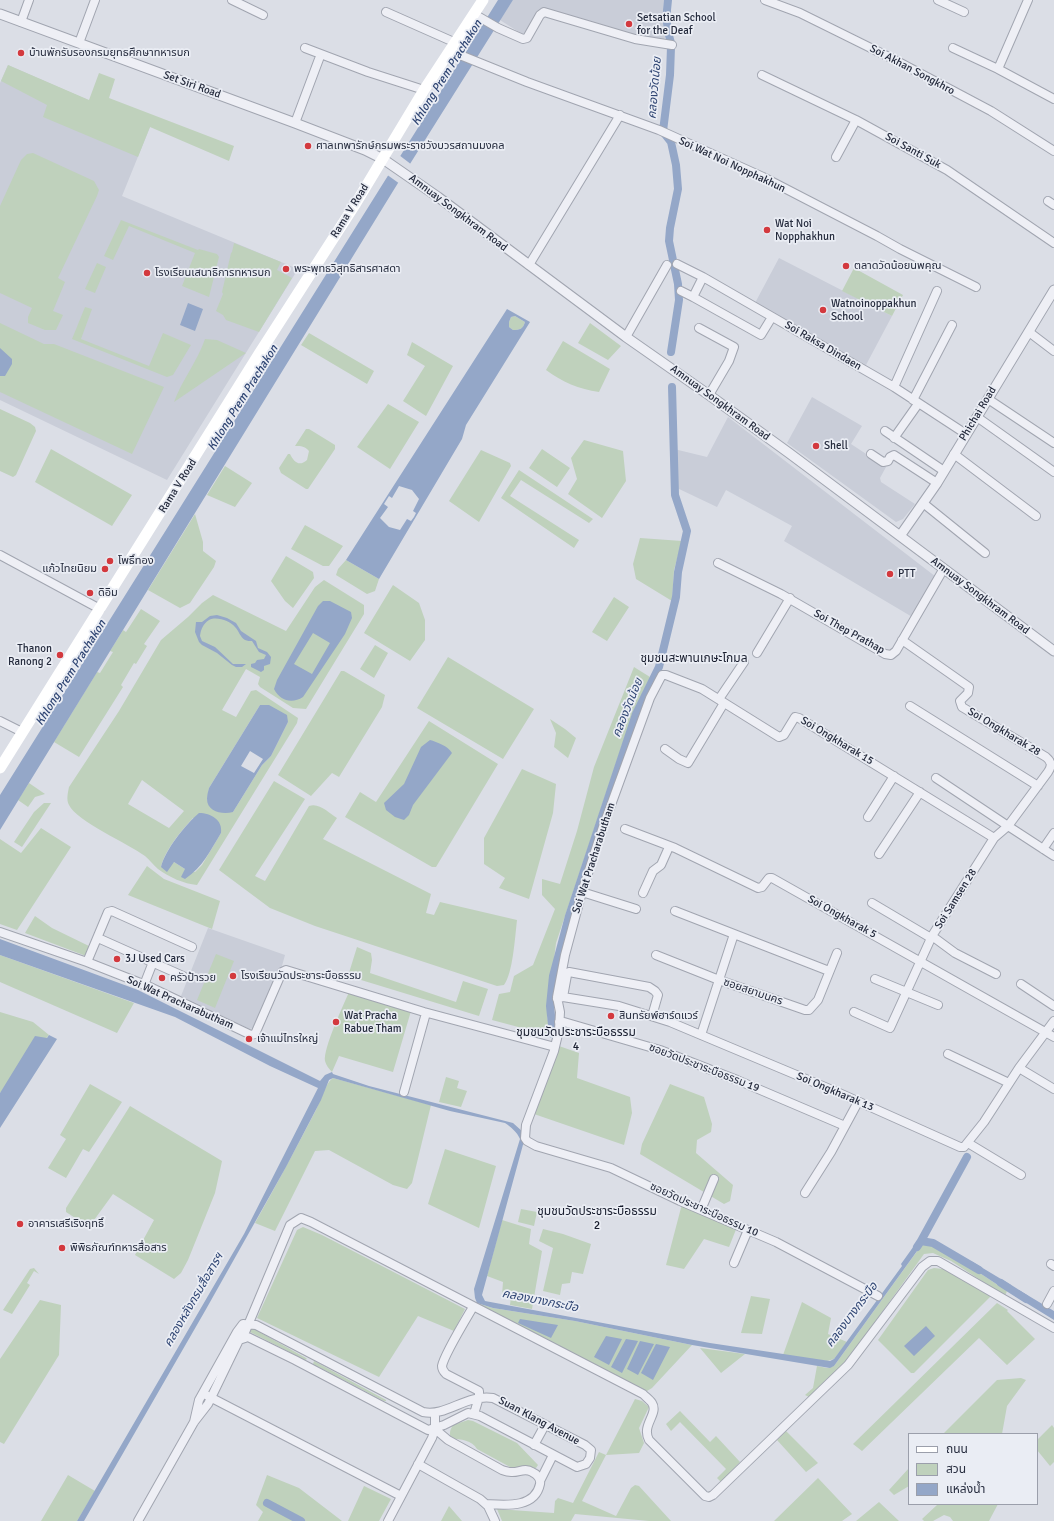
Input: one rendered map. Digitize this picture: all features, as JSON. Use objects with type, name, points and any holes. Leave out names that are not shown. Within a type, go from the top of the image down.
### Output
[{"type":"main road","name":"Rama V Road","points":[[0,768],[100,609],[388,161],[424,90],[456,49],[483,0]]},
{"type":"street","points":[[21,22],[29,0]]},
{"type":"street","points":[[79,43],[95,0]]},
{"type":"street","points":[[232,0],[263,15]]},
{"type":"street","name":"Soi Akhan Songkhro","points":[[765,0],[800,13],[893,59],[991,111],[1054,150]]},
{"type":"street","points":[[938,0],[964,12]]},
{"type":"street","points":[[998,69],[1028,0]]},
{"type":"street","name":"Soi Wat Noi Nopphakhun","points":[[386,12],[456,49],[479,63],[659,130],[763,177],[877,236],[900,250],[976,287]]},
{"type":"street","points":[[474,14],[498,28],[523,39],[528,38],[540,15],[544,12],[635,38],[672,45]]},
{"type":"street","name":"Set Siri Road","points":[[0,14],[295,123],[365,150],[388,161]]},
{"type":"street","points":[[305,48],[368,72],[424,90]]},
{"type":"street","points":[[953,48],[998,69],[1054,99]]},
{"type":"street","points":[[295,123],[319,60]]},
{"type":"street","name":"Soi Santi Suk","points":[[762,75],[856,120],[947,170],[1054,243]]},
{"type":"street","points":[[529,265],[620,115]]},
{"type":"street","points":[[836,157],[856,120]]},
{"type":"street","name":"Amnuay Songkhram Road","points":[[388,161],[626,337],[709,395],[1054,651]]},
{"type":"street","name":"Soi Raksa Dindaen","points":[[677,264],[703,277],[894,387],[966,434]]},
{"type":"street","points":[[626,337],[667,265]]},
{"type":"street","points":[[693,297],[703,277]]},
{"type":"street","name":"Phichai Road","points":[[900,536],[937,483],[1054,290]]},
{"type":"street","points":[[681,291],[761,335],[772,317]]},
{"type":"street","points":[[894,387],[937,291]]},
{"type":"street","points":[[894,438],[915,402],[952,325]]},
{"type":"street","points":[[699,328],[734,347],[729,361],[709,395]]},
{"type":"street","points":[[1029,332],[1054,351]]},
{"type":"street","points":[[988,399],[1054,443]]},
{"type":"street","points":[[976,418],[1054,472]]},
{"type":"street","points":[[885,431],[944,471]]},
{"type":"street","points":[[871,454],[886,462],[894,455],[937,483]]},
{"type":"street","points":[[954,454],[1036,516]]},
{"type":"street","points":[[924,503],[985,553]]},
{"type":"street","points":[[0,555],[100,609]]},
{"type":"street","name":"Soi Thep Prathap","points":[[718,563],[790,598],[885,654],[891,655],[902,640],[943,570]]},
{"type":"street","points":[[757,653],[790,598]]},
{"type":"street","name":"Soi Ongkharak 28","points":[[902,640],[969,687],[968,693],[960,701],[962,706],[1050,761],[1050,769],[1008,826]]},
{"type":"street","points":[[665,749],[679,759],[688,763],[721,701],[744,662]]},
{"type":"street","name":"Soi Ongkharak 15","points":[[662,675],[695,686],[780,736],[784,735],[795,717],[799,718],[994,838]]},
{"type":"street","name":"Soi Wat Pracharabutham","points":[[525,1138],[526,1125],[554,1049],[559,1022],[564,955],[582,892],[602,827],[650,698],[662,675]]},
{"type":"street","points":[[910,706],[1038,786]]},
{"type":"street","points":[[0,721],[22,732]]},
{"type":"street","points":[[868,817],[894,776]]},
{"type":"street","points":[[936,778],[1054,856]]},
{"type":"street","points":[[879,854],[920,792]]},
{"type":"street","name":"Soi Samsen 28","points":[[854,1012],[890,1028],[920,960],[932,937],[994,838],[1008,826]]},
{"type":"street","name":"Soi Ongkharak 5","points":[[625,829],[669,847],[758,888],[762,887],[769,878],[772,878],[920,960],[1054,1037]]},
{"type":"street","points":[[1043,849],[1054,832]]},
{"type":"street","points":[[643,893],[653,871],[661,865],[669,847]]},
{"type":"street","points":[[582,892],[636,909]]},
{"type":"street","points":[[872,903],[932,937],[955,953],[996,974]]},
{"type":"street","points":[[87,962],[108,912],[112,911],[192,947]]},
{"type":"street","points":[[675,911],[830,971]]},
{"type":"street","name":"Soi Wat Pracharabutham","points":[[0,932],[87,962],[144,985],[251,1035],[255,1034],[282,972],[286,970],[426,1013],[554,1049]]},
{"type":"street","points":[[701,1034],[734,934]]},
{"type":"street","points":[[98,938],[183,976]]},
{"type":"street","name":"ซอยสยามนคร","points":[[656,955],[719,980],[809,1010],[818,1000],[837,953]]},
{"type":"street","points":[[144,985],[152,962]]},
{"type":"street","points":[[560,998],[569,972],[649,987],[658,995],[652,1016]]},
{"type":"street","points":[[875,979],[938,1005]]},
{"type":"street","points":[[1021,984],[1054,1006]]},
{"type":"street","name":"Soi Ongkharak 13","points":[[560,998],[619,1006],[652,1016],[701,1034],[960,1147],[964,1147],[968,1144]]},
{"type":"street","points":[[404,1092],[426,1013]]},
{"type":"street","points":[[1021,1175],[968,1144],[984,1122],[1008,1083],[1054,1021]]},
{"type":"street","name":"ซอยวัดประชาระบือธรรม 19","points":[[559,1022],[587,1028],[660,1050],[737,1080],[845,1126]]},
{"type":"street","points":[[948,1054],[1008,1083]]},
{"type":"street","points":[[1019,1068],[1054,1089]]},
{"type":"street","points":[[805,1193],[831,1152],[858,1102]]},
{"type":"street","name":"ซอยวัดประชาระบือธรรม 10","points":[[525,1138],[527,1141],[536,1146],[611,1168],[701,1210],[776,1242],[878,1296]]},
{"type":"street","points":[[701,1210],[714,1179]]},
{"type":"street","points":[[138,1521],[194,1422],[208,1404],[239,1340],[243,1337],[249,1324],[290,1225],[300,1218],[643,1394],[654,1408],[646,1434],[649,1440],[705,1496],[709,1497],[714,1496],[848,1365],[922,1267],[930,1261],[938,1261],[1054,1328]]},
{"type":"street","points":[[734,1263],[748,1230]]},
{"type":"street","points":[[1047,1304],[1054,1291]]},
{"type":"street","points":[[243,1337],[248,1337],[307,1366],[428,1430],[435,1429],[468,1413],[474,1414],[479,1397],[479,1391],[446,1374],[442,1366],[473,1307]]},
{"type":"street","points":[[194,1422],[199,1400],[202,1394],[239,1327],[243,1324],[256,1325],[423,1412],[435,1414],[479,1397]]},
{"type":"street","points":[[307,1366],[313,1355]]},
{"type":"street","points":[[202,1394],[401,1496]]},
{"type":"street","points":[[386,1408],[392,1396]]},
{"type":"street","name":"Suan Klang Avenue","points":[[474,1414],[577,1467],[586,1464],[592,1453],[591,1450],[585,1446],[493,1398],[479,1397]]},
{"type":"street","points":[[388,1521],[432,1438],[435,1429],[435,1414]]},
{"type":"street","points":[[534,1445],[545,1425]]},
{"type":"street","points":[[435,1429],[448,1440],[502,1470],[510,1472],[527,1470],[538,1477],[540,1481]]},
{"type":"street","points":[[486,1504],[512,1506],[525,1502],[539,1487],[540,1481],[553,1455]]},
{"type":"street","points":[[418,1464],[480,1499],[486,1504],[495,1521]]},
{"type":"shaded area","name":"Setsatian School for the Deaf","points":[[513,0],[664,0],[663,27],[666,35],[663,42],[615,30],[544,9],[525,36],[500,20]]},
{"type":"shaded area","name":"โรงเรียนเสนาธิการทหารบก","points":[[8,65],[150,127],[122,196],[298,269],[167,480],[0,400],[0,83]]},
{"type":"shaded area","name":"Watnoinoppakhun School","points":[[779,258],[892,316],[866,365],[755,303]]},
{"type":"shaded area","points":[[812,397],[862,426],[851,444],[886,467],[880,478],[881,482],[915,504],[903,519],[896,522],[787,443]]},
{"type":"shaded area","points":[[728,417],[940,580],[914,618],[784,541],[792,526],[726,490],[717,507],[677,488],[674,449],[707,457]]},
{"type":"shaded area","name":"โรงเรียนวัดประชาระบือธรรม","points":[[208,928],[285,955],[282,966],[255,1028],[249,1029],[181,996]]},
{"type":"green space","points":[[8,65],[89,100],[99,73],[115,79],[109,98],[234,146],[229,161],[150,127],[138,157],[43,117],[47,105],[1,81]]},
{"type":"green space","points":[[33,153],[94,181],[99,190],[58,278],[65,282],[53,311],[63,315],[56,330],[45,330],[28,323],[28,317],[32,308],[0,293],[0,206],[21,160],[27,154]]},
{"type":"green space","points":[[121,220],[198,250],[217,254],[219,257],[209,297],[182,286],[195,253],[129,226],[113,260],[104,256]]},
{"type":"green space","points":[[234,243],[281,262],[277,270],[292,278],[259,332],[226,320],[223,315],[216,311],[223,294],[222,292]]},
{"type":"green space","points":[[97,263],[106,267],[95,293],[85,289]]},
{"type":"green space","points":[[854,268],[903,295],[892,316],[842,291]]},
{"type":"green space","points":[[85,307],[92,309],[81,339],[149,366],[163,333],[191,345],[173,375],[167,377],[72,339]]},
{"type":"green space","points":[[515,316],[525,322],[521,329],[518,330],[513,330],[509,327],[511,317]]},
{"type":"green space","points":[[0,323],[44,344],[54,344],[164,387],[132,454],[0,392]]},
{"type":"green space","points":[[590,323],[621,346],[608,360],[578,343]]},
{"type":"green space","points":[[309,333],[374,371],[367,384],[301,345]]},
{"type":"green space","points":[[205,339],[217,340],[246,353],[174,402],[198,355]]},
{"type":"green space","points":[[563,341],[610,369],[599,392],[571,384],[546,370]]},
{"type":"green space","points":[[412,342],[453,366],[426,416],[403,401],[425,366],[407,355]]},
{"type":"green space","points":[[388,404],[419,422],[390,469],[357,447]]},
{"type":"green space","points":[[0,409],[30,423],[35,427],[36,431],[16,475],[13,477],[0,471]]},
{"type":"green space","points":[[306,429],[309,429],[335,445],[335,449],[308,489],[281,473],[279,468],[288,454],[290,454],[297,463],[302,463],[307,460],[309,451],[306,448],[295,446]]},
{"type":"green space","points":[[584,440],[623,451],[626,481],[602,518],[568,494],[577,479],[571,458]]},
{"type":"green space","points":[[51,449],[132,495],[112,526],[35,482]]},
{"type":"green space","points":[[542,449],[570,468],[557,487],[529,468]]},
{"type":"green space","points":[[481,450],[510,463],[511,466],[479,522],[449,501]]},
{"type":"green space","points":[[225,466],[252,483],[235,507],[207,495]]},
{"type":"green space","points":[[519,470],[593,519],[589,523],[521,480],[510,496],[579,540],[574,548],[501,498]]},
{"type":"green space","points":[[195,514],[203,542],[203,551],[216,561],[214,567],[190,603],[180,608],[148,590]]},
{"type":"green space","points":[[305,525],[343,546],[329,566],[323,566],[291,549]]},
{"type":"green space","points":[[640,538],[682,541],[674,570],[672,601],[636,579],[633,564]]},
{"type":"green space","points":[[286,556],[313,572],[314,578],[293,608],[285,601],[271,581]]},
{"type":"green space","points":[[346,560],[379,579],[375,591],[367,594],[336,575],[338,569]]},
{"type":"green space","points":[[324,580],[364,605],[364,614],[306,709],[293,708],[260,687],[258,684],[260,677],[246,669],[222,710],[236,717],[251,691],[256,690],[298,718],[297,723],[197,885],[182,882],[167,875],[158,869],[145,856],[92,825],[74,811],[69,805],[68,801],[69,787],[119,711],[161,640],[213,595],[286,631],[315,587]],"holes":[[[260,705],[288,722],[271,756],[262,765],[233,812],[207,800],[209,788]],[[142,780],[184,811],[169,828],[128,804]],[[193,818],[221,833],[202,865],[195,872],[185,869],[174,862],[161,867],[166,854]]]},
{"type":"green space","points":[[393,585],[419,603],[425,620],[425,640],[410,661],[364,633]]},
{"type":"green space","points":[[614,597],[629,607],[607,641],[592,632]]},
{"type":"green space","points":[[141,609],[160,621],[144,644],[147,646],[136,664],[134,663],[121,685],[123,687],[79,757],[54,742],[97,672],[100,673],[113,652],[110,651],[123,630],[126,632]]},
{"type":"green space","points":[[375,645],[388,653],[374,678],[360,669]]},
{"type":"green space","points":[[448,657],[534,709],[503,759],[417,708]]},
{"type":"green space","points":[[634,667],[650,677],[633,712],[556,943],[547,1017],[552,1036],[492,1020],[499,994],[510,992],[514,976],[533,965],[555,909],[542,895],[542,879],[560,884],[577,831],[594,767]]},
{"type":"green space","points":[[341,671],[344,671],[385,695],[382,707],[339,777],[332,773],[311,796],[278,775]]},
{"type":"green space","points":[[550,719],[576,738],[568,758],[554,747],[556,733]]},
{"type":"green space","points":[[429,721],[498,764],[436,867],[432,867],[345,817],[360,792],[376,802]]},
{"type":"green space","points":[[522,769],[556,784],[553,813],[529,899],[499,888],[505,878],[484,864],[484,838]]},
{"type":"green space","points":[[274,781],[305,799],[255,876],[265,881],[309,806],[316,805],[337,818],[323,839],[431,894],[426,913],[434,915],[440,902],[517,920],[512,964],[504,985],[497,986],[315,926],[270,908],[219,870]]},
{"type":"green space","points":[[29,783],[45,794],[35,797],[28,807],[18,800]]},
{"type":"green space","points":[[44,803],[51,803],[22,847],[14,842],[34,812]]},
{"type":"green space","points":[[41,828],[71,847],[17,930],[0,924],[0,839],[21,853]]},
{"type":"green space","points":[[147,866],[164,879],[220,901],[212,929],[128,895]]},
{"type":"green space","points":[[35,916],[52,928],[91,947],[86,956],[25,933]]},
{"type":"green space","points":[[357,947],[371,953],[372,960],[370,973],[456,1002],[463,981],[488,989],[479,1016],[348,976]]},
{"type":"green space","points":[[216,954],[234,961],[215,1008],[197,1000]]},
{"type":"green space","points":[[0,955],[134,1003],[117,1033],[0,982]]},
{"type":"green space","points":[[349,992],[411,1011],[393,1072],[339,1056],[332,1072],[327,1065],[325,1055],[327,1047]]},
{"type":"green space","points":[[0,1012],[33,1022],[49,1035],[0,1093]]},
{"type":"green space","points":[[559,1046],[579,1053],[577,1078],[630,1097],[632,1113],[624,1145],[534,1114]]},
{"type":"green space","points":[[446,1077],[459,1081],[457,1088],[467,1091],[461,1107],[439,1102]]},
{"type":"green space","points":[[333,1078],[431,1105],[412,1183],[407,1189],[393,1185],[329,1150],[315,1151],[275,1231],[255,1223],[316,1110],[330,1080]]},
{"type":"green space","points":[[90,1084],[122,1102],[89,1152],[83,1149],[66,1178],[48,1168],[66,1139],[60,1135]]},
{"type":"green space","points":[[670,1084],[704,1097],[712,1124],[711,1132],[697,1140],[696,1153],[733,1185],[730,1201],[724,1204],[640,1154],[642,1144]]},
{"type":"green space","points":[[130,1106],[222,1161],[215,1193],[188,1260],[181,1273],[174,1279],[135,1255],[154,1220],[113,1194],[89,1227],[66,1212],[66,1208]]},
{"type":"green space","points":[[445,1149],[496,1166],[479,1228],[428,1204]]},
{"type":"green space","points":[[682,1204],[737,1227],[729,1247],[704,1239],[684,1269],[666,1265]]},
{"type":"green space","points":[[521,1209],[537,1212],[534,1226],[518,1222]]},
{"type":"green space","points":[[502,1220],[531,1229],[529,1244],[542,1251],[532,1309],[510,1305],[511,1297],[502,1295],[503,1282],[487,1276]]},
{"type":"green space","points":[[303,1227],[322,1235],[465,1309],[454,1331],[418,1316],[379,1377],[257,1318],[297,1230]]},
{"type":"green space","points":[[543,1229],[591,1244],[583,1274],[572,1272],[570,1283],[562,1284],[560,1295],[543,1291],[553,1248],[539,1241]]},
{"type":"green space","points":[[923,1243],[932,1244],[969,1266],[1007,1291],[1005,1296],[951,1261],[933,1253],[924,1254],[849,1358],[809,1397],[805,1395],[813,1388],[817,1366],[827,1368],[834,1366]]},
{"type":"green space","points":[[34,1268],[39,1274],[34,1271],[27,1283],[30,1285],[12,1314],[3,1310],[30,1269]]},
{"type":"green space","points":[[934,1268],[943,1269],[992,1295],[914,1373],[911,1373],[878,1340],[928,1270]]},
{"type":"green space","points":[[751,1296],[770,1299],[762,1334],[741,1333]]},
{"type":"green space","points":[[40,1300],[61,1305],[59,1355],[4,1444],[0,1442],[0,1359]]},
{"type":"green space","points":[[802,1302],[831,1318],[828,1334],[847,1342],[834,1359],[827,1361],[783,1355]]},
{"type":"green space","points":[[477,1303],[493,1308],[575,1321],[692,1345],[652,1388],[647,1391],[486,1311]]},
{"type":"green space","points":[[997,1303],[1008,1310],[1007,1311],[1035,1339],[1007,1365],[979,1338],[862,1451],[853,1444]]},
{"type":"green space","points":[[250,1329],[254,1329],[307,1359],[305,1360],[250,1332]]},
{"type":"green space","points":[[700,1348],[745,1354],[721,1373]]},
{"type":"green space","points":[[314,1361],[386,1400],[386,1401],[313,1364]]},
{"type":"green space","points":[[1021,1378],[1026,1380],[1007,1406],[1002,1433],[944,1433],[997,1380]]},
{"type":"green space","points":[[635,1399],[642,1401],[649,1407],[639,1428],[644,1443],[639,1453],[606,1455]]},
{"type":"green space","points":[[680,1411],[710,1442],[716,1436],[740,1462],[721,1482],[717,1478],[726,1469],[680,1422],[671,1431],[666,1424]]},
{"type":"green space","points":[[468,1420],[473,1421],[517,1443],[538,1465],[536,1468],[522,1466],[515,1469],[477,1449],[469,1442],[451,1439],[450,1432],[453,1425]]},
{"type":"green space","points":[[1052,1425],[1054,1428],[1054,1462],[1050,1466],[1038,1451],[1038,1439]]},
{"type":"green space","points":[[786,1431],[818,1463],[806,1472],[777,1440]]},
{"type":"green space","points":[[599,1452],[606,1455],[582,1501],[616,1516],[631,1488],[635,1485],[639,1486],[671,1521],[649,1521],[575,1514],[571,1521],[502,1521],[497,1509],[554,1513],[555,1501],[558,1498],[573,1503]]},
{"type":"green space","points":[[908,1469],[908,1487],[894,1495],[889,1490]]},
{"type":"green space","points":[[68,1475],[95,1491],[77,1521],[41,1521]]},
{"type":"green space","points":[[267,1475],[299,1488],[342,1521],[258,1521],[263,1512],[256,1505]]},
{"type":"green space","points":[[818,1478],[852,1514],[842,1521],[774,1521]]},
{"type":"green space","points":[[364,1486],[391,1499],[379,1521],[348,1521]]},
{"type":"green space","points":[[879,1502],[899,1521],[856,1521]]},
{"type":"green space","points":[[937,1505],[997,1505],[989,1521],[953,1521],[950,1517],[944,1515],[933,1521],[924,1521],[922,1519]]},
{"type":"green space","points":[[449,1506],[462,1521],[441,1521]]},
{"type":"water","points":[[498,0],[513,0],[398,183],[0,830],[0,795]]},
{"type":"water","points":[[188,303],[203,309],[195,331],[180,325]]},
{"type":"water","points":[[507,309],[530,322],[466,425],[462,439],[379,579],[346,560]],"holes":[[[515,316],[525,322],[521,329],[513,330],[509,327],[511,317]],[[399,486],[412,490],[419,499],[413,511],[416,513],[414,517],[411,521],[407,519],[400,530],[389,527],[380,518],[388,507],[384,504],[389,496],[392,498]]]},
{"type":"water","points":[[0,348],[12,359],[12,364],[5,376],[0,376]]},
{"type":"water","points":[[323,601],[330,601],[351,612],[352,618],[345,634],[303,697],[291,701],[283,699],[274,689],[277,680],[318,606]],"holes":[[[313,633],[330,643],[312,674],[294,664]]]},
{"type":"water","points":[[217,615],[236,623],[241,631],[256,641],[258,648],[267,652],[271,657],[270,664],[264,666],[264,670],[261,672],[251,667],[251,664],[255,663],[257,660],[264,659],[266,655],[259,652],[252,641],[243,639],[238,630],[227,621],[219,619],[209,620],[204,625],[200,636],[202,641],[215,647],[233,664],[246,664],[242,667],[232,665],[217,653],[199,642],[195,632],[196,622],[202,622],[210,616]]},
{"type":"water","points":[[260,705],[269,705],[287,715],[288,722],[271,756],[262,765],[233,812],[220,813],[216,812],[210,807],[207,799],[209,788]],"holes":[[[250,751],[263,759],[254,773],[241,766]]]},
{"type":"water","points":[[430,740],[445,746],[452,753],[413,805],[409,815],[404,820],[395,817],[386,810],[384,803],[404,784],[421,747]]},
{"type":"water","points":[[199,813],[208,814],[215,818],[220,824],[221,833],[201,864],[185,879],[181,877],[185,869],[174,862],[167,872],[161,867],[171,845]]},
{"type":"water","points":[[0,939],[138,990],[320,1081],[325,1075],[332,1072],[333,1074],[369,1086],[513,1123],[523,1132],[524,1141],[482,1295],[485,1301],[710,1343],[830,1361],[834,1359],[902,1266],[901,1264],[921,1236],[925,1240],[834,1366],[830,1368],[692,1345],[575,1321],[493,1308],[477,1303],[474,1289],[520,1139],[517,1134],[505,1123],[450,1111],[333,1078],[329,1080],[321,1100],[286,1167],[84,1521],[77,1521],[244,1234],[318,1088],[270,1066],[175,1017],[0,955]]},
{"type":"water","points":[[49,1035],[57,1039],[0,1128],[0,1093],[35,1036],[47,1038]]},
{"type":"water","points":[[971,1261],[1011,1285],[1007,1291],[969,1266]]},
{"type":"water","points":[[1019,1290],[1054,1311],[1054,1320],[1015,1296]]},
{"type":"water","points":[[520,1319],[558,1325],[551,1338],[518,1323]]},
{"type":"water","points":[[926,1326],[935,1336],[914,1356],[904,1346]]},
{"type":"water","points":[[606,1336],[622,1339],[609,1365],[594,1357]]},
{"type":"water","points":[[626,1339],[638,1341],[622,1373],[611,1367]]},
{"type":"water","points":[[640,1341],[654,1344],[638,1375],[627,1369]]},
{"type":"water","points":[[656,1344],[670,1347],[653,1380],[641,1373]]},
{"type":"pier","points":[[399,155],[412,165],[400,184],[386,174]]},
{"type":"waterway","name":"คลองวัดน้อย","points":[[668,0],[667,22],[671,43]]},
{"type":"waterway","name":"คลองวัดน้อย","points":[[663,131],[670,75],[671,47]]},
{"type":"waterway","name":"คลองวัดน้อย","points":[[664,133],[671,142],[676,165],[678,189],[670,228],[669,241],[678,284],[679,300],[671,352]]},
{"type":"waterway","name":"คลองวัดน้อย","points":[[553,1034],[550,1006],[553,976],[569,916],[636,714],[659,667],[676,597],[678,572],[687,531],[675,495],[672,387]]},
{"type":"waterway","name":"คลองบางกระบือ","points":[[921,1241],[967,1157]]},
{"type":"waterway","name":"คลองบางกระบือ","points":[[917,1247],[921,1241],[933,1243],[979,1270]]},
{"type":"waterway","name":"คลองบางกระบือ","points":[[1001,1283],[1026,1299]]},
{"type":"waterway","points":[[267,1503],[301,1521]]},
{"type":"place","name":"Setsatian School for the Deaf","points":[[629,24]]},
{"type":"place","name":"บ้านพักรับรองกรมยุทธศึกษาทหารบก","points":[[21,53]]},
{"type":"place","name":"ศาลเทพารักษ์กรมพระราชวังบวรสถานมงคล","points":[[308,146]]},
{"type":"place","name":"Wat Noi Nopphakhun","points":[[767,230]]},
{"type":"place","name":"ตลาดวัดน้อยนพคุณ","points":[[846,266]]},
{"type":"place","name":"พระพุทธวิสุทธิสารศาสดา","points":[[286,269]]},
{"type":"place","name":"โรงเรียนเสนาธิการทหารบก","points":[[147,273]]},
{"type":"place","name":"Watnoinoppakhun School","points":[[823,310]]},
{"type":"place","name":"Shell","points":[[816,446]]},
{"type":"place","name":"โพธิ์ทอง","points":[[110,561]]},
{"type":"place","name":"แก้วไทยนิยม","points":[[105,569]]},
{"type":"place","name":"PTT","points":[[890,574]]},
{"type":"place","name":"ดิอิม","points":[[90,593]]},
{"type":"place","name":"Thanon Ranong 2","points":[[60,655]]},
{"type":"place","name":"3J Used Cars","points":[[117,959]]},
{"type":"place","name":"โรงเรียนวัดประชาระบือธรรม","points":[[233,976]]},
{"type":"place","name":"ครัวป้ารวย","points":[[162,978]]},
{"type":"place","name":"สินทรัยพ์ฮาร์ดแวร์","points":[[611,1016]]},
{"type":"place","name":"Wat Pracha Rabue Tham","points":[[336,1022]]},
{"type":"place","name":"เจ้าแม่ไทรใหญ่","points":[[249,1039]]},
{"type":"place","name":"อาคารเสรีเริงฤทธิ์","points":[[20,1224]]},
{"type":"place","name":"พิพิธภัณฑ์ทหารสื่อสาร","points":[[62,1248]]},
{"type":"district","name":"ชุมชนสะพานเกษะโกมล","points":[[694,659]]},
{"type":"district","name":"ชุมชนวัดประชาระบือธรรม 4","points":[[576,1040]]},
{"type":"district","name":"ชุมชนวัดประชาระบือธรรม 2","points":[[597,1219]]},
{"type":"water label","name":"Khlong Prem Prachakon","points":[[447,73]]},
{"type":"water label","name":"Khlong Prem Prachakon","points":[[243,398]]},
{"type":"water label","name":"Khlong Prem Prachakon","points":[[71,673]]},
{"type":"water label","name":"คลองหลังกรมสื่อสารฯ","points":[[194,1300]]}]
